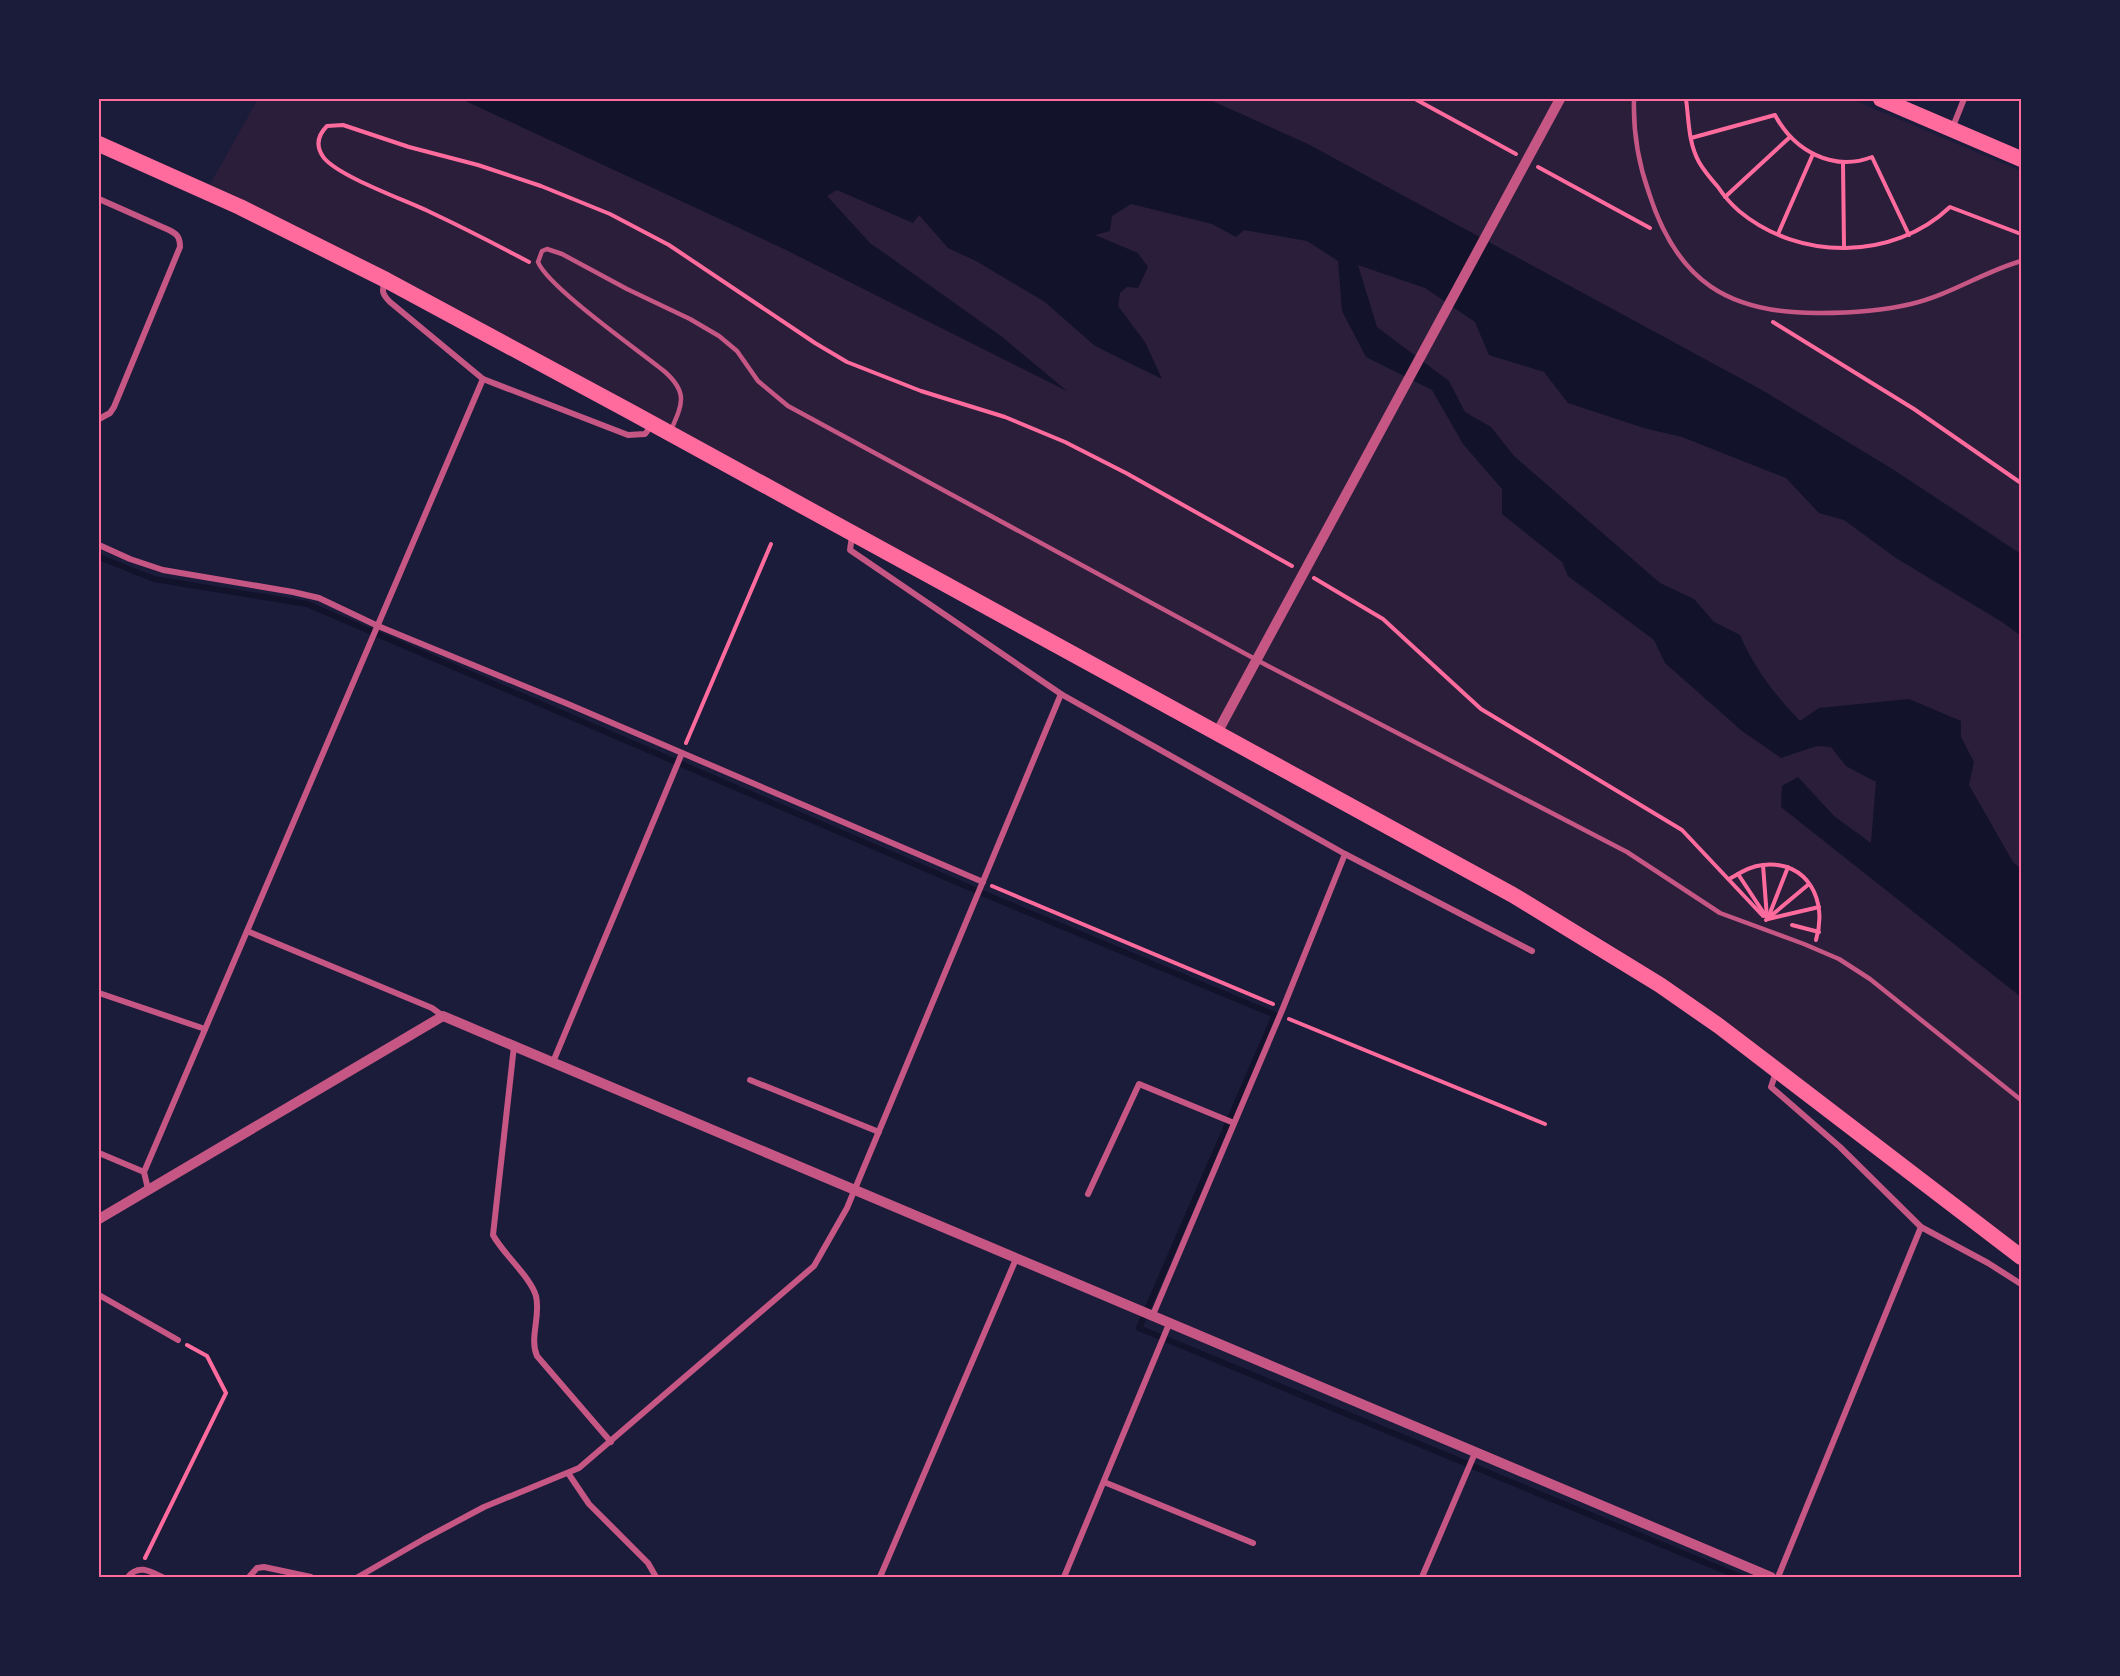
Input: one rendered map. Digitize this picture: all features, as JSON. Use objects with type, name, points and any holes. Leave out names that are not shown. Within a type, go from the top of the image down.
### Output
[{"type":"highway","points":[[1881,99],[2021,159]]},
{"type":"highway","points":[[99,144],[240,207],[386,280],[1522,901],[1660,985],[1777,1069],[2021,1257]]},
{"type":"street","points":[[1217,733],[1560,99]]},
{"type":"street","points":[[1952,130],[1964,99]]},
{"type":"street","points":[[99,199],[169,230],[178,236],[180,247],[114,407],[110,413],[99,419]]},
{"type":"street","points":[[386,280],[382,289],[384,296],[483,380],[628,435],[645,434],[653,424]]},
{"type":"street","points":[[148,1189],[144,1172],[483,380]]},
{"type":"street","points":[[852,534],[850,550],[1061,694],[1345,854],[1532,951]]},
{"type":"street","points":[[99,545],[163,570],[306,594],[983,882]]},
{"type":"street","points":[[358,1577],[484,1507],[579,1468],[814,1266],[855,1190],[1061,694]]},
{"type":"street","points":[[553,1062],[682,753]]},
{"type":"street","points":[[1152,1317],[1283,1008],[1345,854]]},
{"type":"street","points":[[247,931],[1152,1317],[1771,1577]]},
{"type":"street","points":[[99,993],[205,1029]]},
{"type":"street","points":[[99,1219],[443,1016]]},
{"type":"street","points":[[514,1046],[493,1235],[536,1295],[534,1347],[537,1356],[611,1442]]},
{"type":"street","points":[[1777,1069],[1771,1087],[1840,1147],[1921,1227],[1988,1263],[2021,1284]]},
{"type":"street","points":[[750,1080],[879,1132]]},
{"type":"street","points":[[1088,1194],[1139,1084],[1234,1123]]},
{"type":"street","points":[[99,1154],[144,1172]]},
{"type":"street","points":[[1778,1577],[1921,1227]]},
{"type":"street","points":[[880,1577],[1016,1259]]},
{"type":"street","points":[[99,1295],[178,1340]]},
{"type":"street","points":[[1064,1577],[1169,1324]]},
{"type":"street","points":[[1422,1577],[1475,1453]]},
{"type":"street","points":[[568,1473],[590,1504],[648,1563],[656,1577]]},
{"type":"street","points":[[1104,1482],[1253,1543]]},
{"type":"street","points":[[249,1577],[257,1568],[264,1567],[311,1577]]},
{"type":"street","points":[[128,1577],[133,1571],[140,1569],[162,1577]]},
{"type":"lane","points":[[1634,99],[1637,151],[1659,223],[1685,264],[1726,296],[1778,312],[1838,314],[1886,309],[1954,290],[2021,261]]},
{"type":"lane","points":[[669,433],[681,404],[682,395],[674,380],[589,312],[545,273],[538,262],[539,256],[546,249],[554,250],[697,323],[729,344],[744,360],[758,381],[788,406],[1268,666],[1627,852],[1720,913],[1813,947],[1839,959],[1870,979],[2021,1100]]},
{"type":"path","points":[[1686,99],[1691,138],[1699,163],[1738,211],[1778,234],[1820,247],[1879,245],[1910,235],[1935,221],[1950,207],[2021,234]]},
{"type":"path","points":[[1691,138],[1775,115],[1783,130],[1814,154],[1843,163],[1872,157],[1910,235]]},
{"type":"path","points":[[545,273],[448,221],[339,170],[323,156],[318,147],[321,132],[327,126],[343,125],[409,147],[499,172],[610,214],[669,245],[847,362],[911,388],[1005,417],[1065,442],[1126,473],[1294,567]]},
{"type":"path","points":[[1725,196],[1790,137]]},
{"type":"path","points":[[1778,234],[1814,154]]},
{"type":"path","points":[[1843,163],[1844,247]]},
{"type":"path","points":[[1766,317],[1904,403],[2021,483]]},
{"type":"path","points":[[682,753],[771,544]]},
{"type":"path","points":[[1304,573],[1383,619],[1481,709],[1682,830],[1779,935]]},
{"type":"path","points":[[1762,864],[1767,920]]},
{"type":"path","points":[[1729,879],[1762,864],[1788,867],[1804,878],[1816,895],[1820,907],[1820,926],[1813,947]]},
{"type":"path","points":[[1767,920],[1788,867]]},
{"type":"path","points":[[1738,874],[1767,920]]},
{"type":"path","points":[[983,882],[1283,1008]]},
{"type":"path","points":[[1767,920],[1809,884]]},
{"type":"path","points":[[1767,920],[1820,907]]},
{"type":"path","points":[[1280,1015],[1545,1124]]},
{"type":"path","points":[[140,1569],[226,1393],[207,1356],[178,1340]]},
{"type":"shaded area","points":[[258,99],[1851,99],[2021,171],[2021,1250],[1728,1025],[1607,942],[1466,860],[895,548],[209,186]]},
{"type":"shaded area","points":[[461,99],[1208,99],[1308,144],[1762,390],[1894,470],[2021,554],[2021,636],[2002,622],[1896,558],[1844,520],[1819,513],[1786,478],[1682,437],[1644,428],[1568,403],[1544,372],[1489,355],[1475,322],[1425,288],[1358,265],[1377,327],[1449,381],[1465,412],[1491,427],[1514,456],[1660,583],[1694,599],[1714,622],[1740,635],[1766,681],[1800,721],[1819,708],[1909,699],[1961,721],[1961,737],[1974,762],[1969,785],[2013,862],[2021,869],[2021,997],[1781,807],[1782,786],[1798,777],[1834,816],[1871,843],[1876,782],[1846,766],[1831,747],[1817,746],[1781,758],[1742,731],[1665,663],[1654,640],[1568,576],[1562,562],[1502,514],[1502,489],[1463,444],[1432,390],[1366,357],[1342,311],[1338,261],[1307,241],[1244,230],[1236,237],[1212,224],[1131,204],[1112,216],[1110,231],[1095,235],[1138,253],[1148,267],[1138,288],[1127,287],[1120,293],[1118,306],[1145,342],[1162,379],[1095,346],[1045,302],[976,261],[948,248],[919,215],[913,223],[837,190],[827,196],[870,243],[1001,336],[1067,391],[780,247]]},
{"type":"waterway","points":[[99,557],[154,579],[307,604],[989,896],[1275,1015],[1139,1328],[1740,1577]]}]
